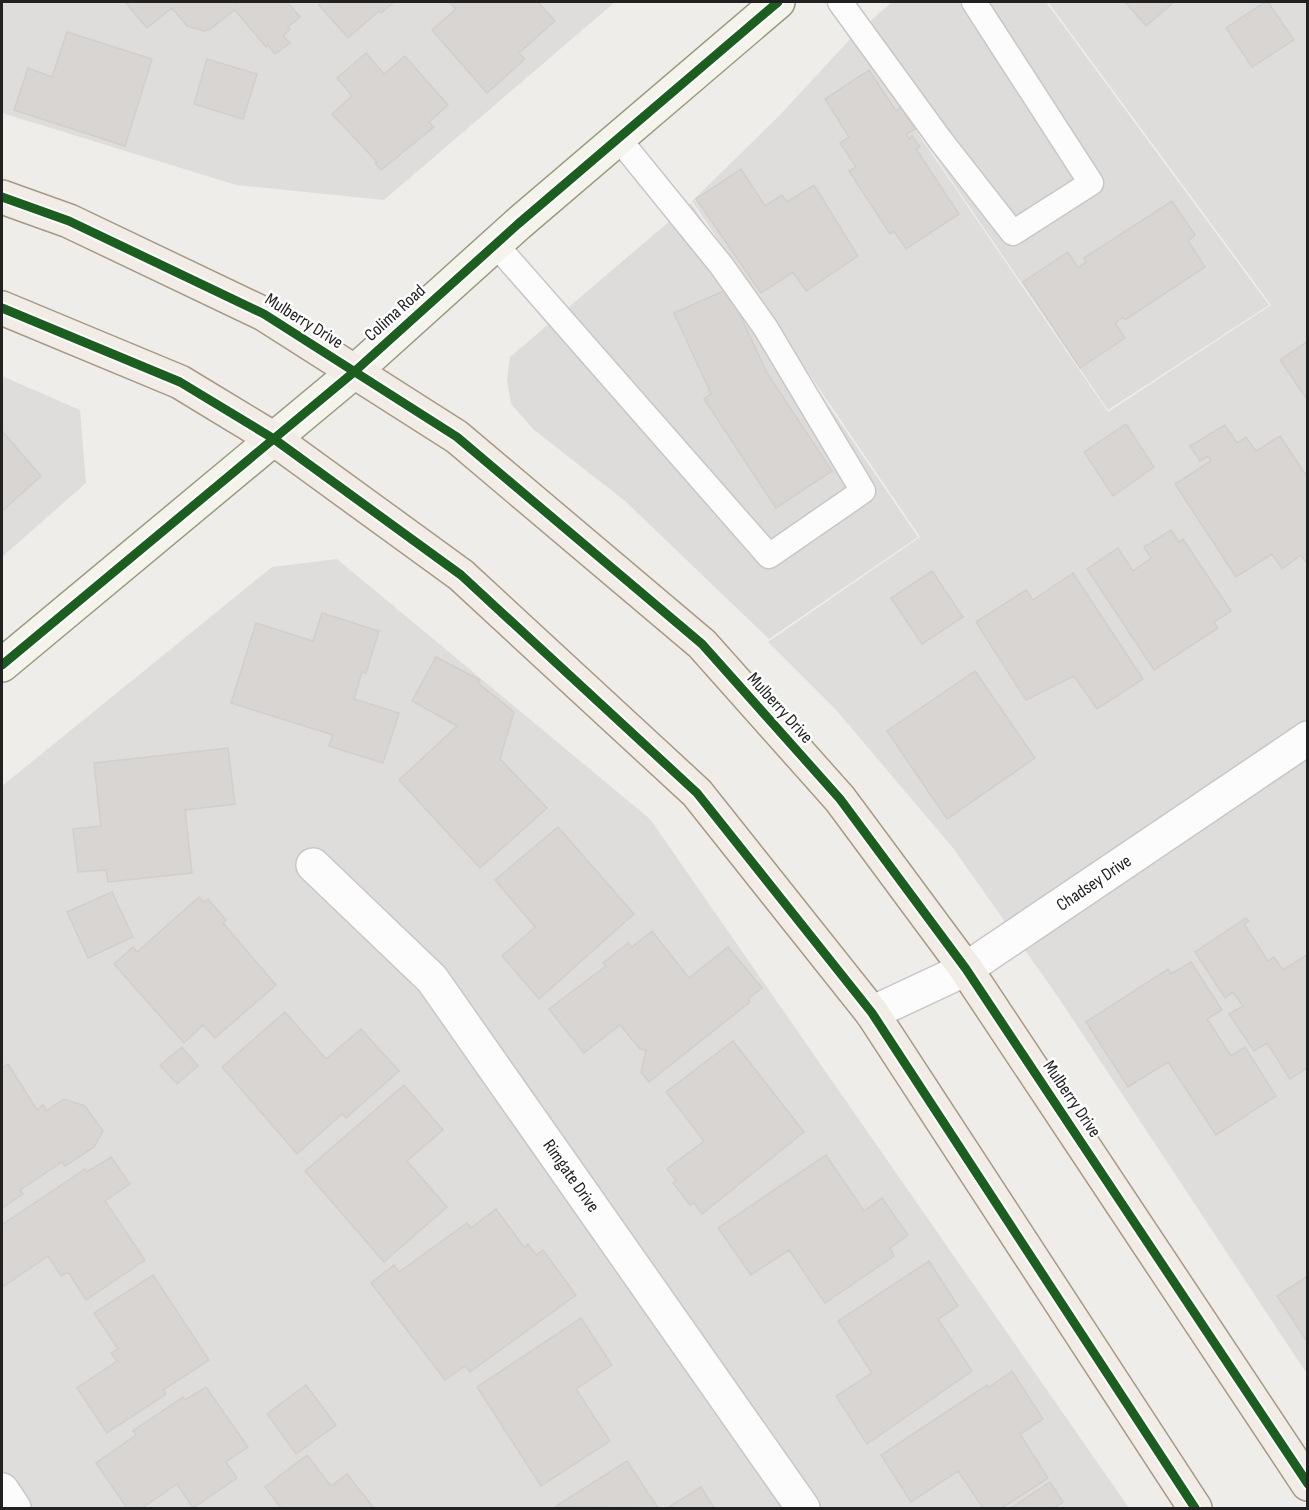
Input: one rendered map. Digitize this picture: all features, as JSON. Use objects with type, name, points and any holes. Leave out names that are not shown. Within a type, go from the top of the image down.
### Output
[{"type":"main road","name":"Colima Road","points":[[2,665],[354,372],[496,244],[778,2]]},
{"type":"main road","name":"Mulberry Drive","points":[[2,197],[69,221],[264,314],[467,443],[702,644],[840,799],[966,969],[1308,1484]]},
{"type":"main road","points":[[2,309],[180,382],[273,439],[461,575],[697,793],[872,1013],[1195,1509]]},
{"type":"street","name":"Chadsey Drive","points":[[872,1013],[966,969],[1308,738]]},
{"type":"street","name":"Rimgate Drive","points":[[313,866],[432,979],[803,1509]]},
{"type":"street","points":[[2,1490],[14,1509]]},
{"type":"lane","points":[[840,2],[941,141],[1013,233],[1091,183],[974,2]]},
{"type":"lane","points":[[496,244],[769,556],[863,490],[765,327],[721,265],[618,138]]},
{"type":"shaded area","points":[[2,2],[615,2],[384,200],[236,185],[2,113]]},
{"type":"shaded area","points":[[892,2],[1046,2],[1269,305],[1108,410],[853,36]]},
{"type":"shaded area","points":[[1048,2],[1307,2],[1307,1374],[1058,997],[953,848],[837,711],[768,642],[920,537],[692,201],[779,116],[852,37],[1108,412],[1271,305]]},
{"type":"shaded area","points":[[691,203],[918,537],[769,639],[625,501],[533,429],[511,404],[507,380],[510,357]]},
{"type":"shaded area","points":[[2,376],[80,410],[86,483],[2,557]]},
{"type":"shaded area","points":[[337,559],[650,819],[1129,1508],[2,1508],[2,786],[272,567]]},
{"type":"building","points":[[125,2],[233,2],[235,4],[238,2],[287,2],[300,17],[288,27],[290,29],[283,36],[290,43],[275,54],[268,45],[266,47],[235,10],[204,31],[187,26],[172,8],[147,28]]},
{"type":"building","points":[[322,2],[394,2],[381,13],[379,11],[348,38],[319,5]]},
{"type":"building","points":[[449,2],[538,2],[555,21],[519,53],[525,59],[487,93],[432,30],[456,9]]},
{"type":"building","points":[[1125,2],[1174,2],[1146,26]]},
{"type":"building","points":[[1268,2],[1294,40],[1252,67],[1226,28]]},
{"type":"building","points":[[67,32],[152,59],[125,146],[14,110],[28,68],[52,77]]},
{"type":"building","points":[[366,53],[384,74],[405,56],[448,105],[429,122],[434,127],[381,170],[375,163],[377,162],[332,114],[352,96],[337,78]]},
{"type":"building","points":[[207,59],[257,74],[243,119],[194,104]]},
{"type":"building","points":[[869,70],[896,111],[901,107],[915,129],[906,134],[909,139],[912,136],[920,147],[916,149],[959,214],[906,249],[894,231],[890,234],[849,171],[856,167],[840,143],[849,137],[825,99]]},
{"type":"building","points":[[741,169],[765,206],[782,195],[787,202],[814,185],[858,256],[806,291],[793,272],[761,293],[696,199]]},
{"type":"building","points":[[1172,201],[1195,235],[1188,241],[1205,267],[1125,320],[1123,317],[1115,323],[1125,338],[1080,368],[1023,282],[1068,252],[1078,268],[1086,262],[1084,258]]},
{"type":"building","points":[[728,289],[767,373],[832,471],[776,508],[704,399],[711,394],[674,313]]},
{"type":"building","points":[[1308,341],[1308,401],[1280,360]]},
{"type":"building","points":[[1126,424],[1154,467],[1113,496],[1084,452]]},
{"type":"building","points":[[1225,425],[1237,443],[1246,437],[1256,451],[1280,436],[1308,478],[1308,565],[1301,555],[1282,569],[1272,554],[1236,577],[1175,484],[1211,461],[1208,456],[1200,461],[1190,446]]},
{"type":"building","points":[[2,431],[41,476],[2,511]]},
{"type":"building","points":[[1171,530],[1179,542],[1183,539],[1231,611],[1214,622],[1218,628],[1154,670],[1087,569],[1118,548],[1133,571],[1151,558],[1144,547]]},
{"type":"building","points":[[932,571],[963,617],[922,644],[891,598]]},
{"type":"building","points":[[1073,573],[1143,679],[1097,709],[1074,676],[1026,700],[976,622],[1026,590],[1033,600]]},
{"type":"building","points":[[322,613],[379,631],[366,673],[362,672],[354,699],[399,713],[383,763],[329,746],[333,735],[231,703],[256,623],[313,641]]},
{"type":"building","points":[[436,657],[480,680],[478,683],[514,712],[500,759],[547,808],[480,868],[399,780],[457,726],[412,701]]},
{"type":"building","points":[[975,671],[1035,758],[947,819],[887,731]]},
{"type":"building","points":[[228,748],[235,804],[185,810],[192,873],[108,882],[106,870],[78,872],[73,829],[101,826],[94,763]]},
{"type":"building","points":[[558,827],[634,914],[539,999],[502,956],[535,927],[495,880]]},
{"type":"building","points":[[112,892],[133,937],[88,958],[67,912]]},
{"type":"building","points":[[199,897],[204,902],[208,899],[226,920],[223,923],[276,985],[215,1038],[203,1025],[184,1043],[114,964],[133,947],[137,952]]},
{"type":"building","points":[[1246,918],[1249,921],[1244,924],[1268,961],[1274,957],[1283,970],[1308,954],[1308,1067],[1290,1079],[1267,1043],[1254,1051],[1229,1014],[1243,1006],[1233,992],[1225,998],[1195,952]]},
{"type":"building","points":[[652,931],[689,978],[728,947],[762,988],[748,999],[750,1002],[649,1082],[641,1072],[646,1050],[640,1049],[620,1025],[584,1053],[549,1009],[606,966],[603,963],[628,943],[632,947]]},
{"type":"building","points":[[1191,962],[1222,1010],[1207,1019],[1231,1056],[1245,1047],[1276,1096],[1216,1135],[1168,1062],[1128,1087],[1086,1022],[1168,969],[1171,974]]},
{"type":"building","points":[[285,1012],[326,1059],[361,1029],[399,1071],[346,1118],[342,1114],[297,1154],[222,1067]]},
{"type":"building","points":[[733,1041],[804,1132],[702,1214],[694,1203],[690,1205],[673,1183],[676,1180],[667,1169],[704,1141],[666,1092]]},
{"type":"building","points":[[182,1047],[198,1066],[177,1084],[160,1065]]},
{"type":"building","points":[[8,1064],[37,1110],[43,1105],[46,1111],[64,1099],[85,1106],[103,1131],[94,1147],[65,1166],[62,1162],[20,1190],[23,1194],[2,1208],[2,1068]]},
{"type":"building","points":[[404,1085],[443,1130],[407,1161],[447,1207],[384,1262],[305,1171]]},
{"type":"building","points":[[826,1155],[864,1211],[882,1198],[908,1235],[890,1248],[894,1256],[825,1303],[789,1250],[751,1275],[718,1228]]},
{"type":"building","points":[[111,1157],[130,1184],[105,1201],[145,1260],[86,1300],[68,1272],[61,1276],[48,1256],[4,1286],[2,1282],[2,1225],[85,1169],[87,1172]]},
{"type":"building","points":[[496,1209],[524,1247],[528,1244],[536,1255],[543,1250],[576,1295],[470,1372],[465,1366],[445,1380],[371,1283],[394,1265],[399,1272],[467,1223],[471,1228]]},
{"type":"building","points":[[929,1261],[958,1306],[938,1319],[972,1371],[867,1444],[836,1396],[872,1373],[838,1321]]},
{"type":"building","points":[[153,1275],[209,1360],[163,1390],[166,1394],[107,1433],[77,1388],[117,1361],[111,1353],[118,1349],[94,1313]]},
{"type":"building","points":[[1308,1276],[1308,1343],[1277,1296]]},
{"type":"building","points":[[581,1318],[612,1365],[576,1389],[610,1441],[541,1486],[477,1387]]},
{"type":"building","points":[[1012,1371],[1043,1419],[1020,1434],[1048,1478],[1002,1508],[983,1508],[958,1471],[911,1502],[881,1455]]},
{"type":"building","points":[[306,1385],[336,1425],[296,1454],[267,1414]]},
{"type":"building","points":[[206,1387],[248,1447],[226,1462],[237,1478],[193,1508],[177,1484],[142,1508],[127,1508],[96,1463],[136,1435],[133,1431],[183,1397],[185,1400]]},
{"type":"building","points":[[307,1455],[331,1486],[347,1474],[374,1508],[281,1508],[265,1487]]},
{"type":"building","points":[[627,1461],[658,1508],[556,1506]]},
{"type":"building","points":[[1050,1482],[1063,1502],[1054,1508],[1011,1508]]},
{"type":"building","points":[[701,1487],[714,1508],[667,1508]]},
{"type":"cycle path","points":[[2,665],[354,372],[518,224],[778,2]]},
{"type":"cycle path","points":[[2,197],[69,221],[264,314],[457,437],[702,644],[840,799],[966,969],[1308,1484]]},
{"type":"cycle path","points":[[2,308],[180,382],[274,439],[461,575],[697,793],[872,1013],[1195,1508]]}]
